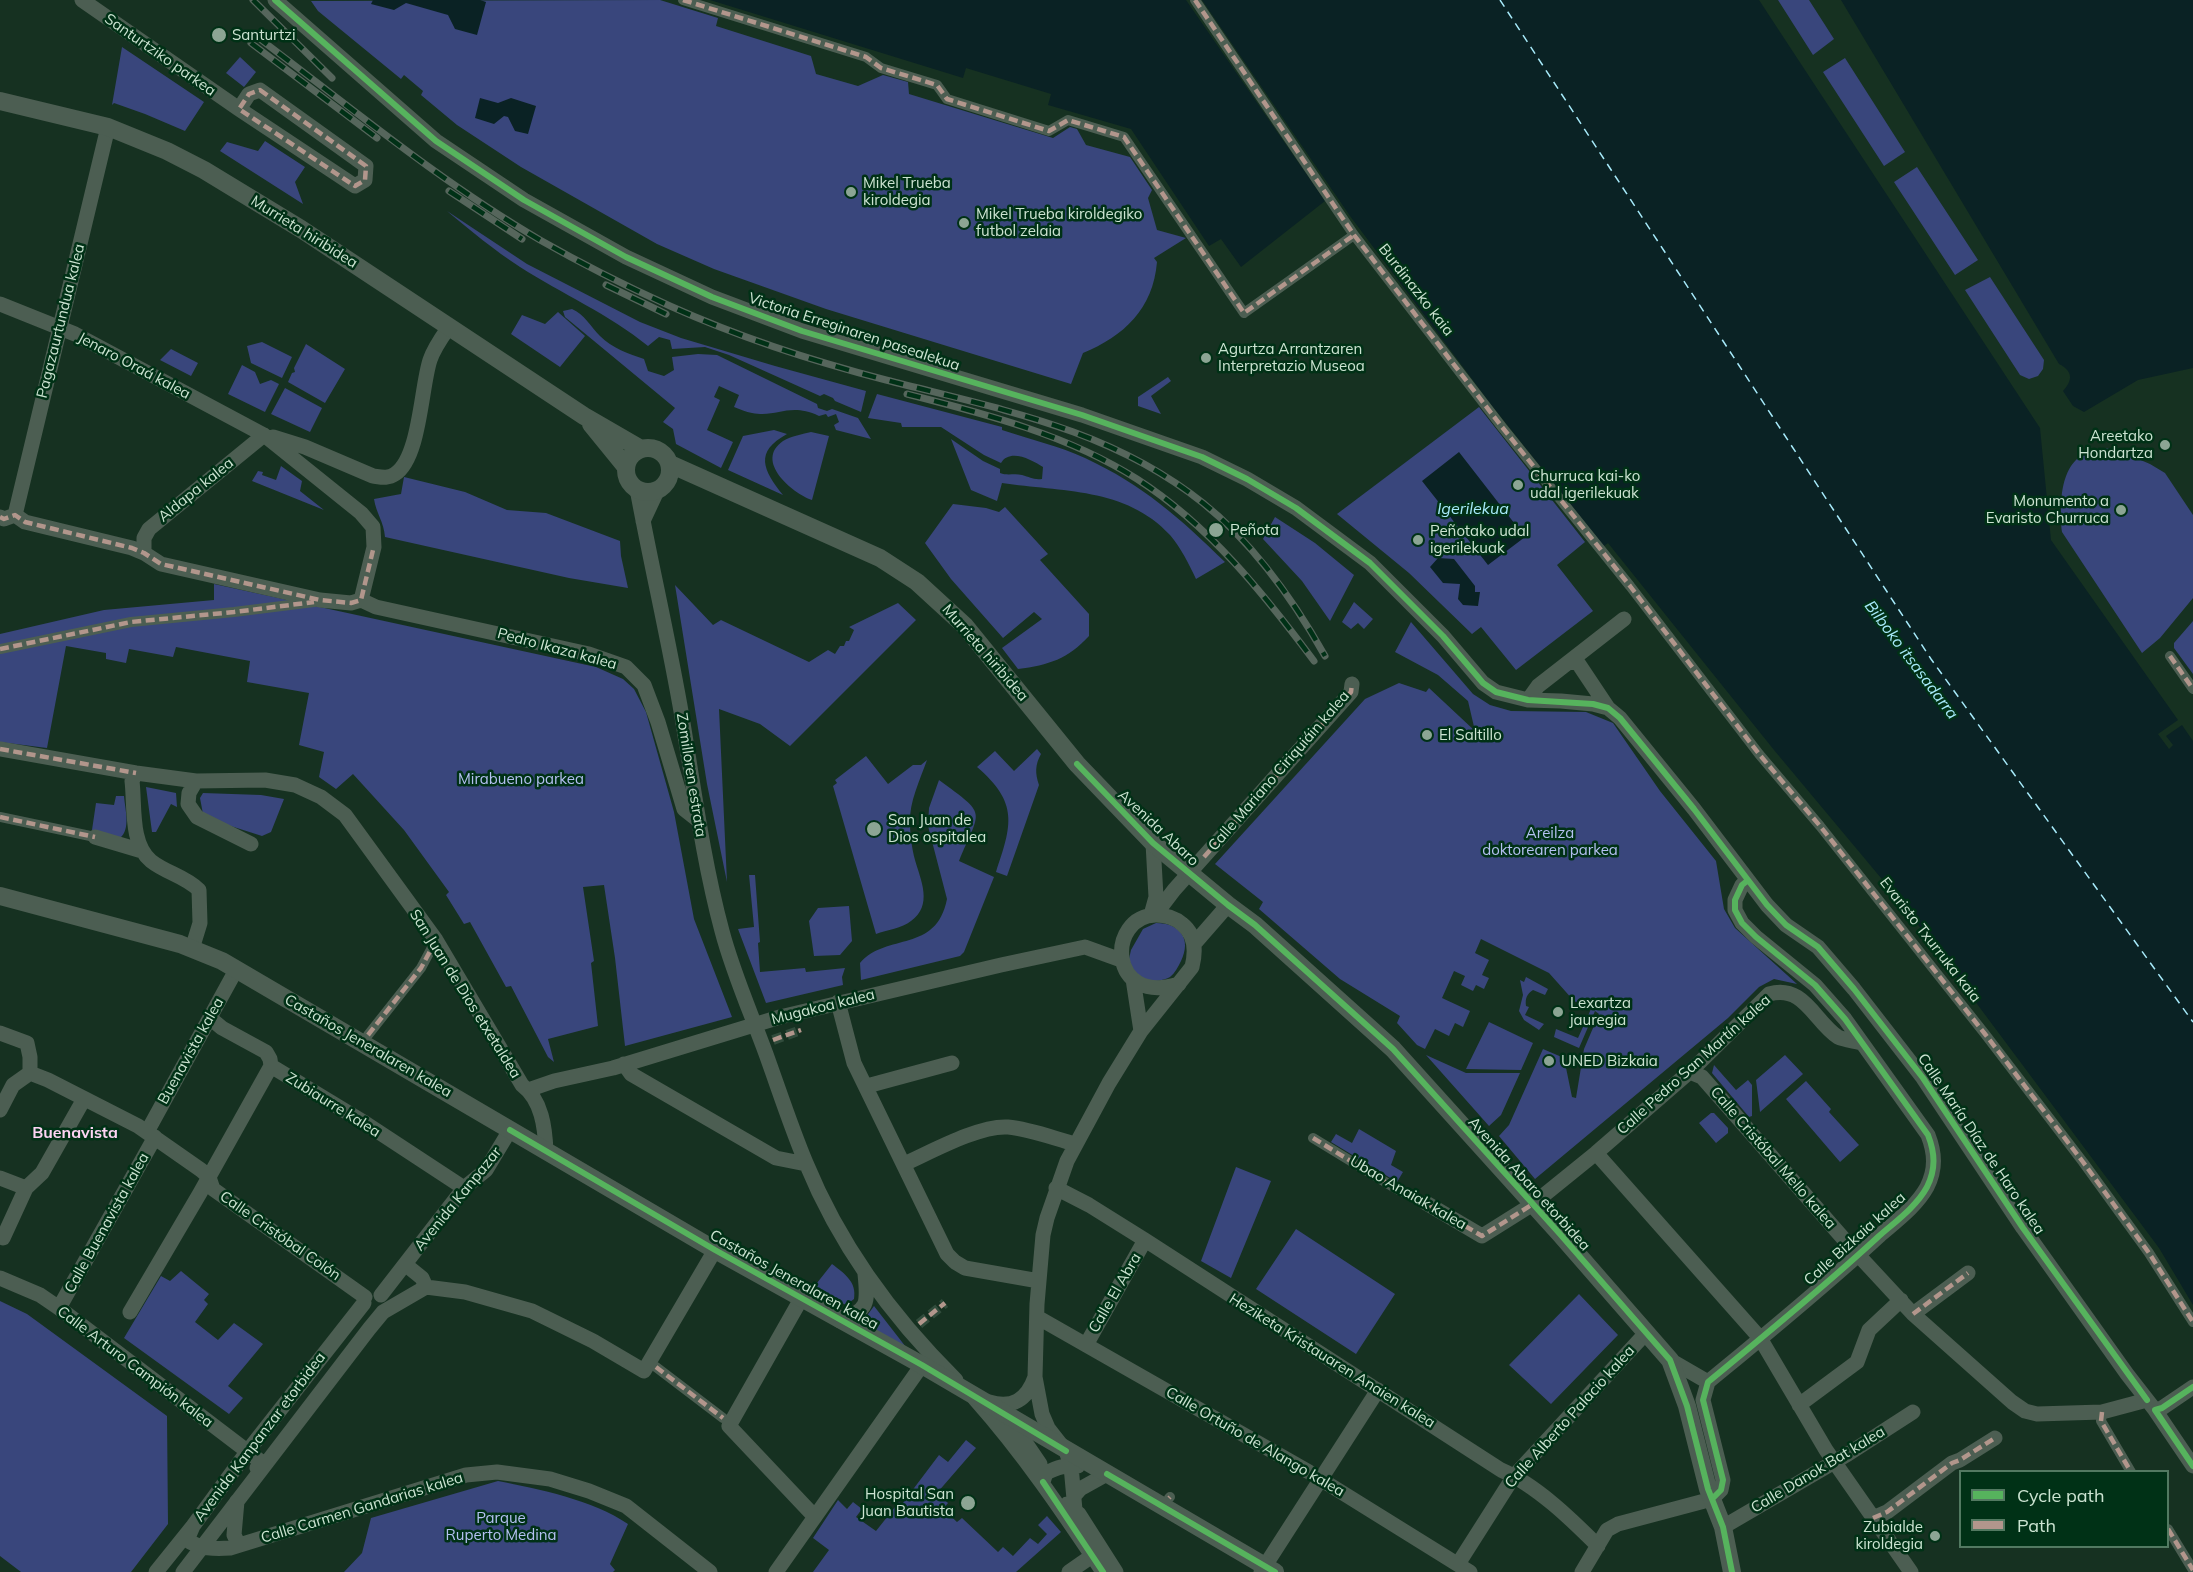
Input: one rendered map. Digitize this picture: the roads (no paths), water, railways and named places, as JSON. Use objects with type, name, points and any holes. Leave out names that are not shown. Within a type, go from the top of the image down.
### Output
[{"type":"street","name":"Santurtziko parkea","points":[[82,0],[238,109],[356,186],[365,180],[366,166],[260,90],[249,94],[238,109]]},
{"type":"street","name":"Victoria Erreginaren pasealekua","points":[[276,0],[436,141],[524,200],[627,257],[712,297],[802,331],[1082,415],[1202,457],[1247,479],[1296,508],[1378,570],[1443,636],[1483,683],[1496,693],[1528,700]]},
{"type":"street","points":[[683,0],[866,57],[881,68],[937,85],[947,99],[958,103],[1049,131],[1068,120],[1124,137],[1244,313],[1354,235]]},
{"type":"street","name":"Burdinazko kaia","points":[[1195,0],[1354,235],[1502,427],[1630,586]]},
{"type":"street","name":"Murrieta hiribidea","points":[[0,101],[108,127],[167,151],[204,170],[302,229],[584,416],[641,449]]},
{"type":"street","name":"Pagazaurtundua kalea","points":[[7,516],[60,328],[108,127]]},
{"type":"street","name":"Jenaro Oraá kalea","points":[[0,304],[75,334],[264,435],[361,513],[373,527],[374,547],[361,600]]},
{"type":"street","name":"Jenaro Oraá kalea","points":[[264,435],[305,447],[373,476],[384,478],[398,472],[413,444],[431,358],[449,327]]},
{"type":"street","name":"Murrieta hiribidea","points":[[584,416],[626,467]]},
{"type":"street","name":"Aldapa kalea","points":[[144,553],[144,538],[149,529],[264,435]]},
{"type":"street","points":[[643,521],[662,487],[670,478],[670,464],[662,452],[648,448],[641,449],[631,456],[626,467],[628,479],[637,489],[644,492],[662,487]]},
{"type":"street","name":"Murrieta hiribidea","points":[[670,464],[880,558],[917,582],[965,626],[1077,764]]},
{"type":"street","name":"Murrieta hiribidea","points":[[662,487],[683,483],[715,485]]},
{"type":"street","name":"Zomilloren estrata","points":[[637,489],[682,716],[698,820],[722,933],[806,1164],[830,1214],[865,1274],[887,1305],[928,1353],[972,1396],[1044,1478]]},
{"type":"street","name":"Pedro Ikaza kalea","points":[[7,516],[144,553],[160,564],[320,600],[351,603],[361,600],[375,607],[589,654],[626,667],[644,685],[658,722],[684,809],[698,820]]},
{"type":"street","name":"Evaristo Txurruka kaia","points":[[1630,586],[1759,754],[1820,826],[1985,1034],[2142,1244],[2193,1322]]},
{"type":"street","name":"Pedro Ikaza kalea","points":[[0,649],[131,622],[234,612],[320,600]]},
{"type":"street","points":[[1608,708],[1561,700],[1528,700],[1534,689],[1624,619]]},
{"type":"street","points":[[2170,656],[2193,689]]},
{"type":"street","name":"Calle María Díaz de Haro kalea","points":[[1570,662],[1578,663],[1608,708],[1620,718],[1694,809],[1747,881],[1786,925],[1818,947],[1854,989],[1923,1078],[2017,1220],[2193,1466]]},
{"type":"street","name":"Calle Mariano Ciriquiáin kalea","points":[[1153,915],[1351,692],[1352,684]]},
{"type":"street","name":"San Juan de Dios etxetaldea","points":[[0,749],[196,781],[265,780],[295,785],[321,797],[345,815],[436,940],[539,1110],[546,1151]]},
{"type":"street","name":"Avenida Abaro","points":[[1077,764],[1153,843],[1228,905]]},
{"type":"street","points":[[136,773],[132,781],[137,839],[142,851],[151,861],[191,882],[199,890],[200,923],[192,949]]},
{"type":"street","points":[[196,781],[189,794],[188,804],[197,817],[251,844]]},
{"type":"street","points":[[0,816],[95,837],[142,851]]},
{"type":"street","points":[[1153,843],[1156,897],[1153,915]]},
{"type":"street","name":"Calle Bizkaia kalea","points":[[1708,1382],[1858,1255],[1915,1203],[1930,1180],[1934,1160],[1934,1150],[1928,1135],[1845,1019],[1815,985],[1756,938],[1742,923],[1735,909],[1735,900],[1742,885],[1747,881]]},
{"type":"street","name":"Castaños Jeneralaren kalea","points":[[0,896],[124,928],[192,949],[236,970],[715,1250],[922,1365],[1008,1417],[1069,1458],[1100,1471],[1267,1570]]},
{"type":"street","points":[[1194,944],[1228,905]]},
{"type":"street","name":"Avenida Abaro etorbidea","points":[[1228,905],[1255,925],[1393,1049],[1670,1360],[1687,1406],[1712,1499],[1723,1527],[1732,1572]]},
{"type":"street","points":[[1116,1572],[1075,1503],[1069,1458],[1048,1428],[1042,1414],[1035,1377],[1039,1281],[1044,1235],[1056,1188],[1075,1144],[1109,1083],[1142,1031],[1192,967],[1195,956],[1190,933],[1183,924],[1173,918],[1153,915],[1140,920],[1131,927],[1121,946],[1121,960],[1133,979],[1142,1031]]},
{"type":"street","points":[[368,1035],[421,968],[436,940]]},
{"type":"street","name":"Mugakoa kalea","points":[[528,1090],[838,1002],[1085,947],[1121,960]]},
{"type":"street","name":"Buenavista kalea","points":[[151,1135],[236,970]]},
{"type":"street","points":[[1133,979],[1143,986],[1154,989],[1179,984]]},
{"type":"street","name":"Calle Pedro San Martín kalea","points":[[1533,1204],[1690,1072],[1769,994],[1780,991],[1797,996],[1839,1038],[1862,1043]]},
{"type":"street","points":[[838,1002],[854,1063],[947,1254],[954,1262],[965,1268],[1039,1281]]},
{"type":"street","name":"Zubiaurre kalea","points":[[210,1018],[222,1028],[266,1052],[271,1066],[365,1123],[464,1188]]},
{"type":"street","points":[[0,1033],[27,1043],[30,1057],[30,1073],[6,1083],[0,1110]]},
{"type":"street","points":[[867,1086],[952,1063]]},
{"type":"street","points":[[624,1064],[631,1074],[776,1158],[806,1164]]},
{"type":"street","points":[[130,1312],[205,1173],[271,1066]]},
{"type":"street","name":"Calle Cristóbal Mello kalea","points":[[1690,1072],[1702,1077],[1858,1255],[1913,1314],[2025,1411],[2037,1414],[2102,1412],[2151,1405]]},
{"type":"street","name":"Calle Cristóbal Colón","points":[[30,1073],[48,1080],[151,1135],[205,1173],[213,1189],[375,1304]]},
{"type":"street","points":[[3,1238],[26,1188],[42,1173],[84,1099]]},
{"type":"street","points":[[904,1164],[987,1128],[1007,1127],[1028,1130],[1075,1144]]},
{"type":"street","name":"Avenida Kanpazar","points":[[375,1304],[464,1188],[486,1170],[510,1130]]},
{"type":"street","name":"Calle Buenavista kalea","points":[[59,1308],[151,1135]]},
{"type":"street","name":"Ubao Anaiak kalea","points":[[1313,1138],[1395,1188],[1426,1203],[1482,1236],[1533,1204]]},
{"type":"street","points":[[1596,1153],[1760,1338],[1834,1462],[1911,1572]]},
{"type":"street","points":[[0,1178],[26,1188]]},
{"type":"street","name":"Heziketa Kristauaren Anaien kalea","points":[[1056,1188],[1089,1205],[1145,1240],[1501,1470],[1514,1476],[1581,1529],[1598,1546]]},
{"type":"street","name":"Calle El Abra","points":[[1086,1345],[1145,1240]]},
{"type":"street","points":[[650,1369],[715,1250]]},
{"type":"street","points":[[406,1265],[422,1278],[426,1287]]},
{"type":"street","points":[[1913,1314],[1968,1273]]},
{"type":"street","points":[[840,1321],[853,1316],[866,1304],[865,1274]]},
{"type":"street","name":"Calle Arturo Campión kalea","points":[[0,1278],[59,1308],[264,1464]]},
{"type":"street","points":[[375,1304],[426,1287],[465,1292],[532,1311],[650,1369],[723,1418]]},
{"type":"street","points":[[801,1299],[729,1426],[815,1517]]},
{"type":"street","points":[[1799,1405],[1857,1362],[1869,1330],[1901,1300]]},
{"type":"street","name":"Avenida Kanpanzar etorbidea","points":[[183,1572],[369,1329],[375,1304]]},
{"type":"street","name":"Avenida Kanpanzar etorbidea","points":[[156,1572],[247,1452],[375,1304]]},
{"type":"street","name":"Calle Ortuño de Alango kalea","points":[[1037,1317],[1320,1480],[1464,1568]]},
{"type":"street","name":"Calle Alberto Palacio kalea","points":[[1464,1568],[1514,1476],[1645,1334]]},
{"type":"street","points":[[1582,1572],[1607,1530],[1618,1524],[1712,1499],[1721,1490],[1723,1480],[1703,1400],[1708,1382],[1670,1360]]},
{"type":"street","points":[[776,1572],[922,1365]]},
{"type":"street","points":[[972,1396],[1007,1406],[1026,1395],[1035,1377]]},
{"type":"street","points":[[2151,1405],[2162,1408],[2193,1387]]},
{"type":"street","points":[[1267,1570],[1320,1480],[1378,1390]]},
{"type":"street","name":"Calle Danok Bat kalea","points":[[1723,1527],[1834,1462],[1913,1412]]},
{"type":"street","points":[[2102,1412],[2101,1421],[2130,1470]]},
{"type":"street","points":[[1008,1417],[1103,1572]]},
{"type":"street","points":[[1873,1518],[1887,1512],[1952,1462],[1960,1460],[1995,1438]]},
{"type":"street","points":[[1044,1478],[1069,1458]]},
{"type":"street","points":[[1075,1503],[1080,1489],[1100,1471]]},
{"type":"street","name":"Calle Carmen Gandarias kalea","points":[[202,1546],[212,1549],[230,1548],[466,1475],[497,1472],[550,1479],[626,1506],[710,1572]]},
{"type":"street","points":[[1044,1478],[1059,1495],[1075,1503]]},
{"type":"street","points":[[239,1545],[234,1535],[242,1494]]},
{"type":"street","points":[[193,1526],[187,1540],[202,1546]]},
{"type":"street","points":[[2169,1531],[2193,1570]]},
{"type":"street","points":[[1069,1572],[1092,1556]]},
{"type":"water","points":[[373,0],[480,0],[486,2],[477,35],[455,29],[448,15],[406,3],[394,10],[371,4]]},
{"type":"water","points":[[710,0],[1186,0],[1325,201],[1241,267],[1221,239],[1209,246],[1131,129],[1048,105],[1051,94],[966,68],[963,78]]},
{"type":"water","name":"Bilboko itsasadarra","points":[[1202,0],[1759,0],[2040,428],[2051,540],[2178,720],[2158,734],[2169,749],[2173,745],[2166,736],[2182,725],[2193,741],[2193,1305],[2159,1248],[1901,902],[1774,750],[1608,543],[1604,546],[1493,407],[1350,216]]},
{"type":"water","points":[[1841,0],[2193,0],[2193,368],[2138,380],[2084,412],[2073,406],[2063,391],[2069,383],[2069,373],[2059,364]]},
{"type":"water","points":[[480,98],[498,103],[511,98],[536,106],[528,134],[515,131],[508,117],[504,116],[494,124],[475,118]]},
{"type":"water","name":"Igerilekua","points":[[1459,452],[1525,537],[1488,565],[1422,481]]},
{"type":"water","points":[[1438,558],[1454,559],[1475,586],[1475,592],[1480,592],[1478,606],[1463,605],[1458,599],[1460,584],[1443,583],[1430,567]]},
{"type":"tunnel","points":[[773,1040],[801,1030]]},
{"type":"tunnel","points":[[919,1324],[945,1303]]},
{"type":"railway","points":[[253,0],[332,78]]},
{"type":"railway","points":[[256,36],[466,193],[540,240],[637,291],[722,328],[803,356],[858,373],[1051,424],[1130,456],[1167,477],[1222,519],[1256,554],[1286,593],[1325,656]]},
{"type":"railway","points":[[251,43],[377,138]]},
{"type":"railway","points":[[449,191],[522,239]]},
{"type":"railway","points":[[606,285],[666,314]]},
{"type":"railway","points":[[907,394],[996,418],[1055,438],[1137,479],[1188,517],[1234,562],[1314,661]]},
{"type":"place","name":"Santurtzi","points":[[219,35]]},
{"type":"place","name":"Mikel Trueba kiroldegia","points":[[851,192]]},
{"type":"place","name":"Mikel Trueba kiroldegiko futbol zelaia","points":[[964,223]]},
{"type":"place","name":"Agurtza Arrantzaren Interpretazio Museoa","points":[[1206,358]]},
{"type":"place","name":"Areetako Hondartza","points":[[2165,445]]},
{"type":"place","name":"Churruca kai-ko udal igerilekuak","points":[[1518,485]]},
{"type":"place","name":"Monumento a Evaristo Churruca","points":[[2121,510]]},
{"type":"place","name":"Peñota","points":[[1216,530]]},
{"type":"place","name":"Peñotako udal igerilekuak","points":[[1418,540]]},
{"type":"place","name":"El Saltillo","points":[[1427,735]]},
{"type":"place","name":"San Juan de Dios ospitalea","points":[[874,829]]},
{"type":"place","name":"Lexartza jauregia","points":[[1558,1012]]},
{"type":"place","name":"UNED Bizkaia","points":[[1549,1061]]},
{"type":"place","name":"Hospital San Juan Bautista","points":[[968,1503]]},
{"type":"place","name":"Zubialde kiroldegia","points":[[1935,1536]]},
{"type":"district","name":"Buenavista","points":[[75,1133]]},
{"type":"park label","name":"Mirabueno parkea","points":[[521,779]]},
{"type":"park label","name":"Areilza doktorearen parkea","points":[[1550,842]]},
{"type":"park label","name":"Parque Ruperto Medina","points":[[501,1526]]}]
